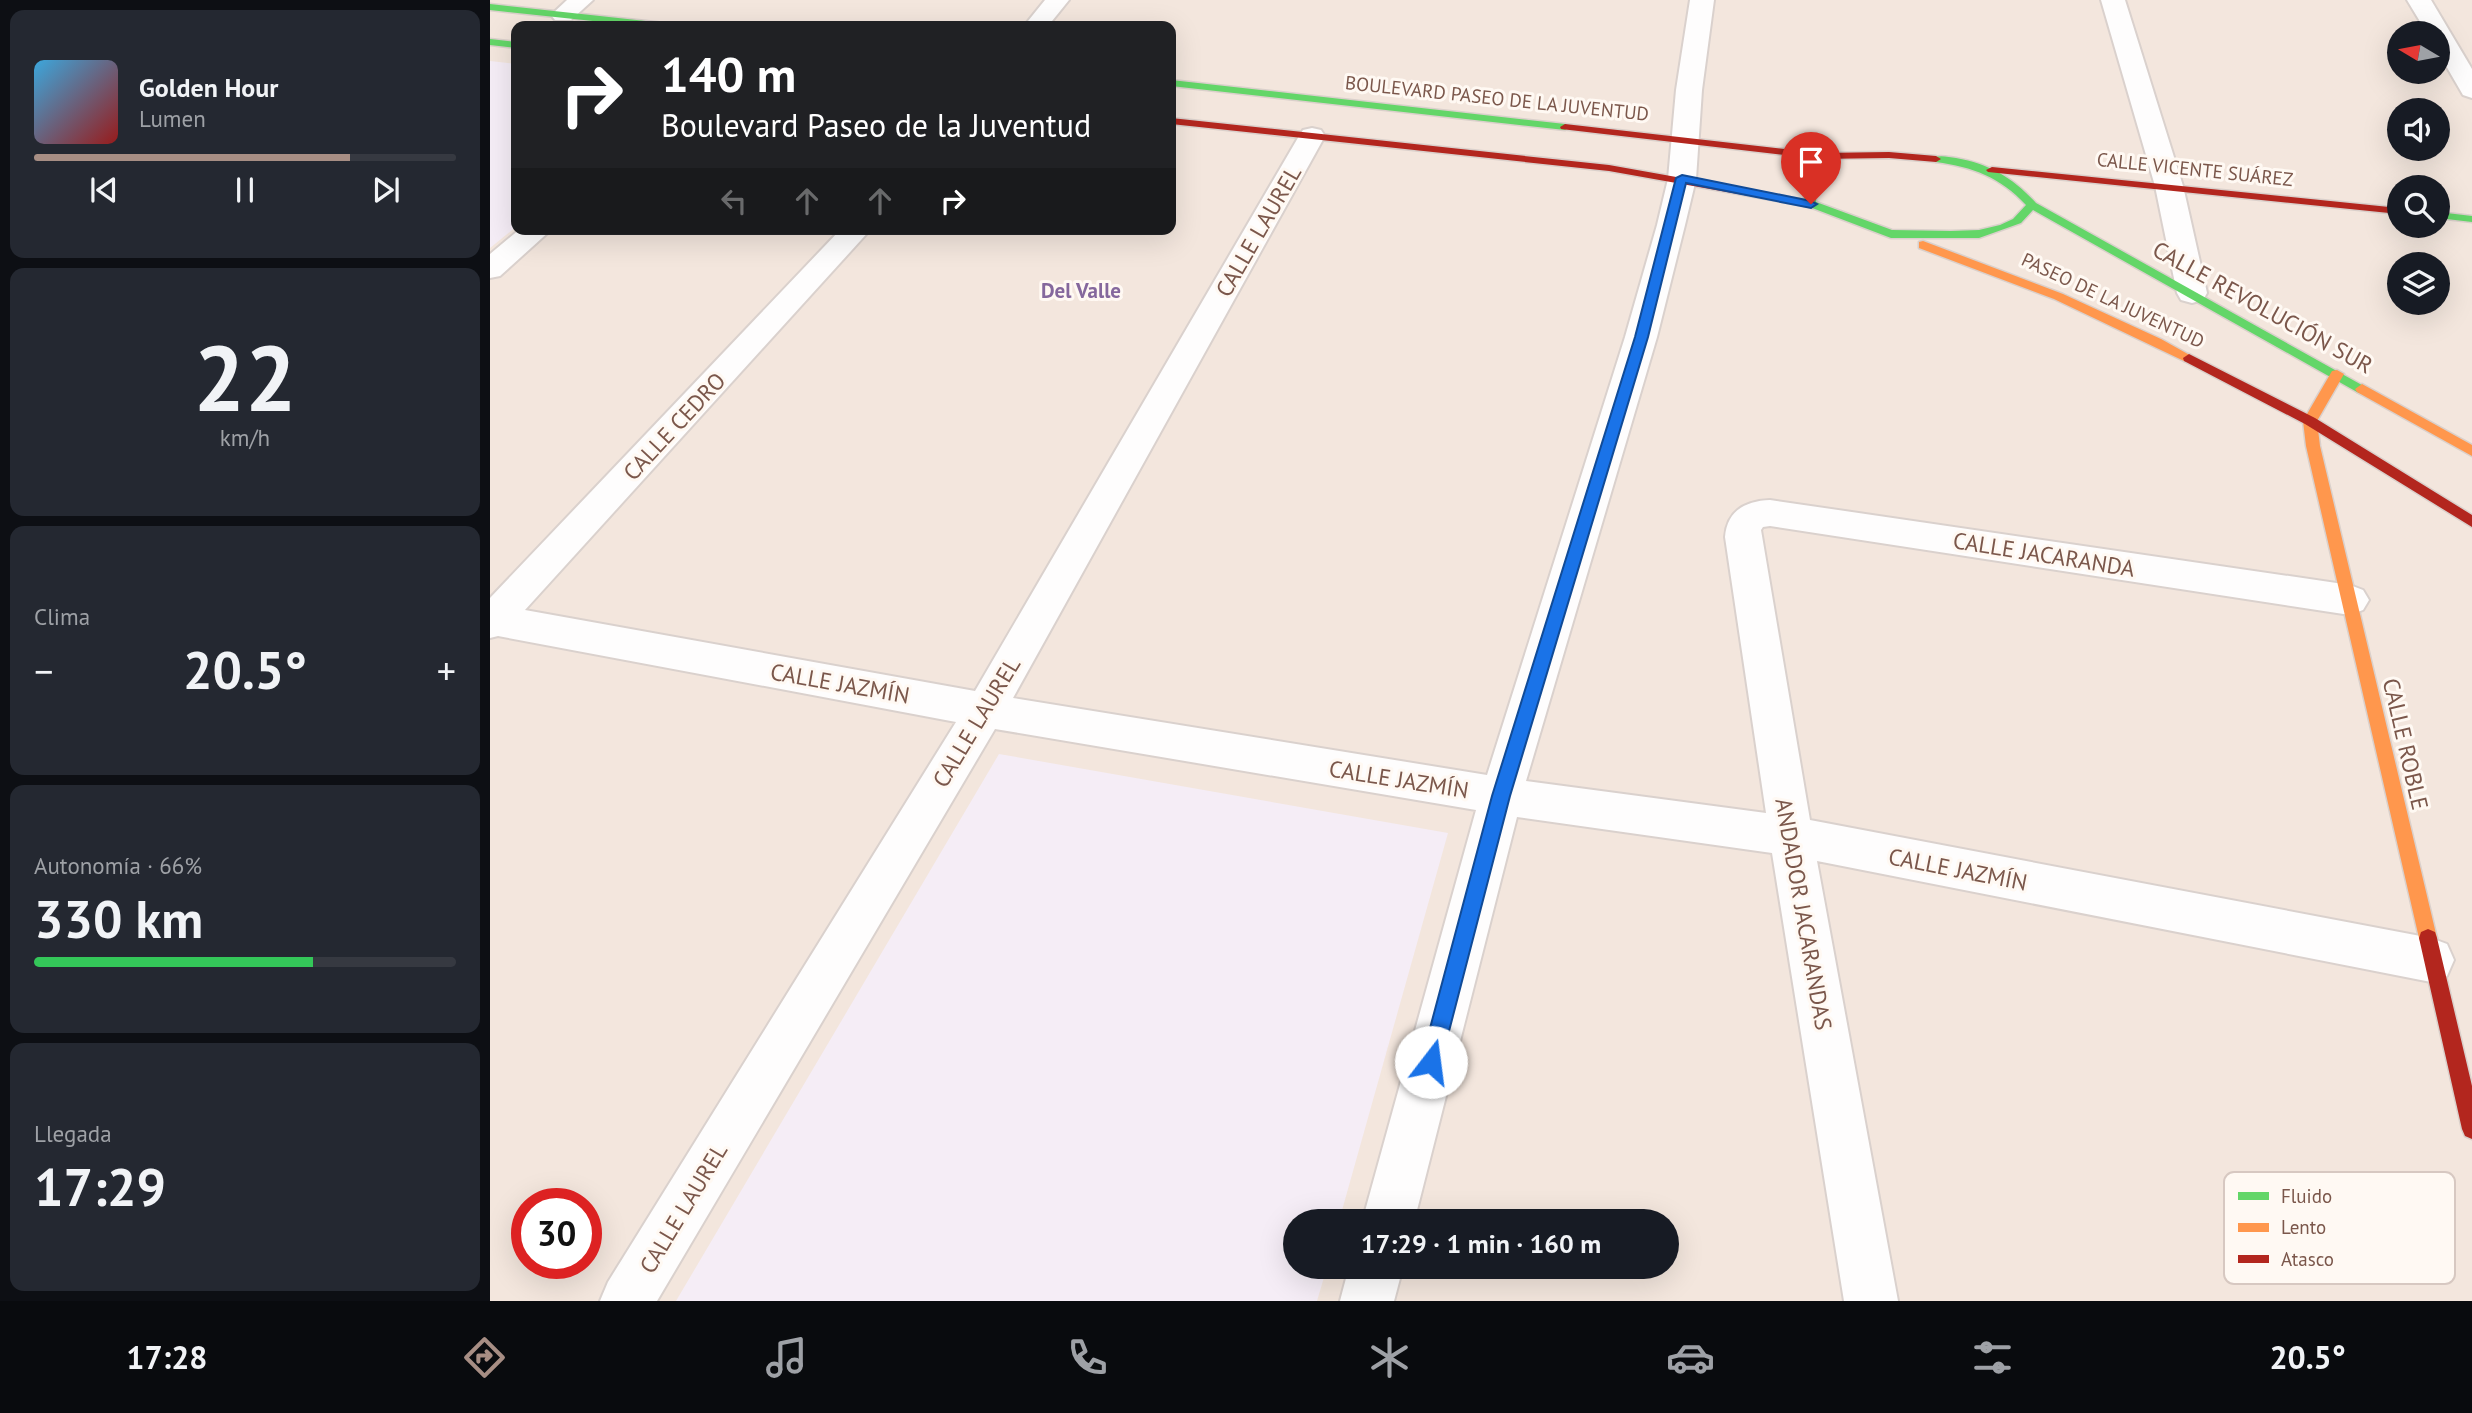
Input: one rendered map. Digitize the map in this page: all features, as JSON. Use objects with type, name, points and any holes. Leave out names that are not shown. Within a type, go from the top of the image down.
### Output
[{"type":"main road","points":[[490,7],[618,21]]},
{"type":"main road","points":[[490,42],[511,44]]},
{"type":"main road","name":"BOULEVARD PASEO DE LA JUVENTUD","points":[[1176,84],[1819,156]]},
{"type":"main road","points":[[1176,122],[1609,168],[1682,178],[1811,204],[1805,185],[1809,166],[1819,156]]},
{"type":"main road","name":"CALLE VICENTE SUÁREZ","points":[[1819,156],[1882,155],[1937,160],[1987,169],[2387,210]]},
{"type":"main road","name":"CALLE REVOLUCIÓN SUR","points":[[1987,169],[2014,183],[2032,205],[2472,451]]},
{"type":"main road","name":"PASEO DE LA JUVENTUD","points":[[1811,204],[2067,298],[2122,323],[2310,421]]},
{"type":"main road","points":[[1891,234],[1979,234],[2004,228],[2017,221],[2032,205]]},
{"type":"main road","points":[[2450,216],[2472,219]]},
{"type":"main road","points":[[2337,374],[2310,421],[2472,522]]},
{"type":"main road","name":"CALLE ROBLE","points":[[2310,421],[2320,483],[2350,600],[2472,1129]]},
{"type":"street","points":[[563,15],[581,0]]},
{"type":"street","points":[[1040,21],[1057,0]]},
{"type":"street","points":[[1391,1209],[1501,796],[1642,337],[1682,178],[1689,90],[1702,0]]},
{"type":"street","points":[[2113,0],[2169,186],[2192,293]]},
{"type":"street","points":[[2419,0],[2472,90]]},
{"type":"street","name":"CALLE LAUREL","points":[[627,1301],[985,710],[1312,136]]},
{"type":"street","points":[[490,269],[531,235]]},
{"type":"street","name":"CALLE CEDRO","points":[[491,620],[851,235]]},
{"type":"street","name":"CALLE JACARANDA","points":[[1743,526],[1748,517],[1756,513],[1770,513],[2350,600]]},
{"type":"street","name":"ANDADOR JACARANDAS","points":[[1743,526],[1791,836],[1871,1301]]},
{"type":"street","name":"CALLE JAZMÍN","points":[[491,620],[985,710],[1501,796],[1791,836],[2431,960]]},
{"type":"street","points":[[1367,1301],[1373,1279]]},
{"type":"shaded area","points":[[490,0],[2472,0],[2472,1301],[490,1301]]},
{"type":"shaded area","points":[[490,61],[511,63],[511,231],[490,248]]},
{"type":"shaded area","points":[[999,754],[1448,833],[1342,1209],[1283,1209],[1283,1279],[1323,1279],[1317,1301],[676,1301]]},
{"type":"traffic: fast","points":[[490,7],[618,21]]},
{"type":"traffic: fast","points":[[490,42],[511,44]]},
{"type":"traffic: fast","points":[[1176,84],[1565,127]]},
{"type":"traffic: fast","points":[[1819,156],[1808,178],[1811,204],[1891,234],[1979,234],[2017,221],[2032,205],[2011,184],[1990,171],[1966,163],[1936,159]]},
{"type":"traffic: fast","points":[[2032,205],[2362,389]]},
{"type":"traffic: fast","points":[[2450,216],[2472,219]]},
{"type":"traffic: slow","points":[[1923,245],[2058,297],[2189,358]]},
{"type":"traffic: slow","points":[[2337,374],[2310,421],[2313,446],[2428,938]]},
{"type":"traffic: slow","points":[[2362,389],[2472,451]]},
{"type":"traffic: jam","points":[[1176,122],[1609,168],[1811,204]]},
{"type":"traffic: jam","points":[[1565,127],[1819,156],[1889,155],[1936,159]]},
{"type":"traffic: jam","points":[[1992,170],[2387,210]]},
{"type":"traffic: jam","points":[[2189,358],[2310,421],[2472,522]]},
{"type":"traffic: jam","points":[[2428,938],[2472,1129]]},
{"type":"district","name":"Del Valle","points":[[1081,290]]},
{"type":"route","points":[[1431,1062],[1501,796],[1642,337],[1682,178],[1811,204]]}]
